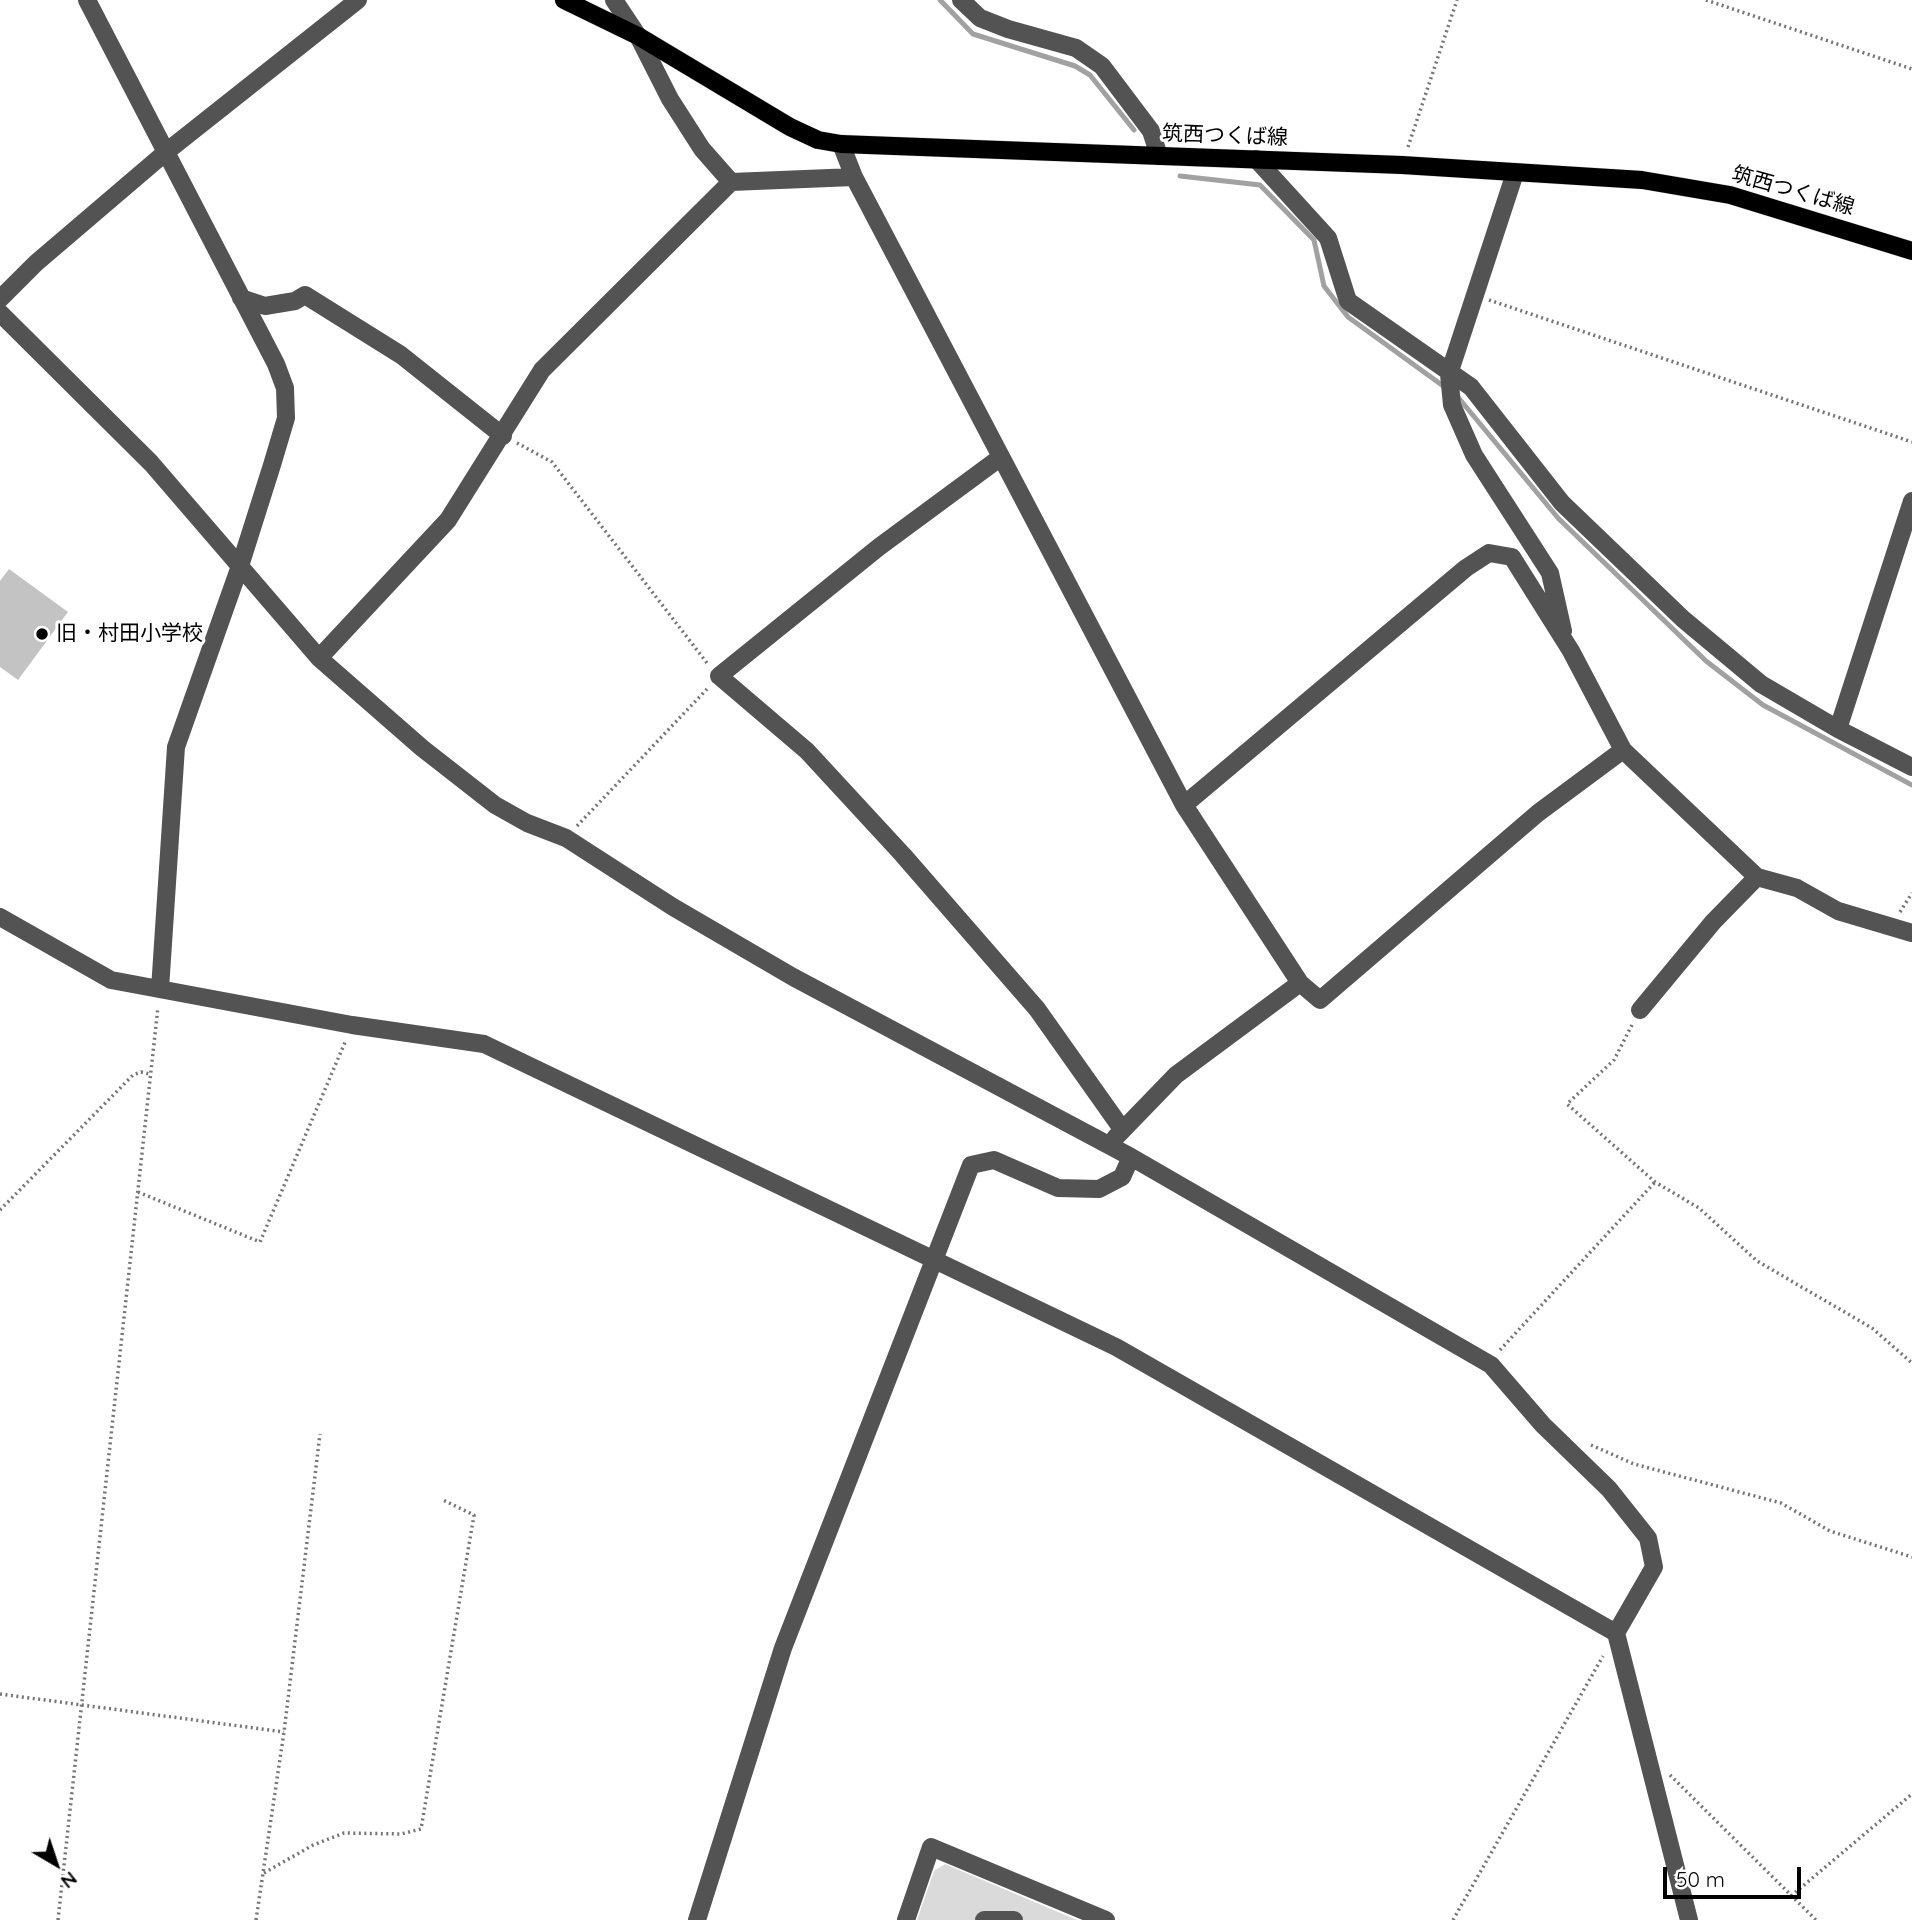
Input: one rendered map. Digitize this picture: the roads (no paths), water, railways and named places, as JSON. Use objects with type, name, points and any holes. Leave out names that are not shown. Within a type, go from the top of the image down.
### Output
[{"type":"main road","name":"筑西つくば線","points":[[564,0],[638,36],[790,127],[818,140],[841,144],[1256,159],[1642,180],[1730,195],[1912,251]]},
{"type":"street","points":[[87,0],[285,388],[286,418],[240,566],[176,747],[160,989]]},
{"type":"street","points":[[0,299],[36,263],[166,152],[358,0]]},
{"type":"street","points":[[614,0],[638,36],[670,99],[702,149],[731,182]]},
{"type":"street","points":[[961,0],[980,18],[1008,29],[1076,48],[1102,66],[1151,131],[1158,156]]},
{"type":"street","points":[[841,144],[854,177],[1184,805],[1300,984],[1320,1000],[1538,813],[1623,750]]},
{"type":"street","points":[[1256,159],[1328,238],[1348,301],[1471,387],[1562,503],[1683,619],[1761,684],[1838,729],[1912,767]]},
{"type":"street","points":[[1515,173],[1449,374],[1452,405],[1474,455],[1550,573],[1566,644]]},
{"type":"street","points":[[318,658],[448,520],[503,436],[542,369],[731,182],[854,177]]},
{"type":"street","points":[[241,298],[265,306],[295,301],[305,295],[401,355],[503,436]]},
{"type":"street","points":[[0,313],[151,463],[318,658],[393,724],[495,805],[566,838],[673,907],[793,977],[1131,1157],[1491,1365],[1544,1425],[1609,1489],[1648,1538],[1654,1567],[1616,1633],[1689,1920]]},
{"type":"street","points":[[1001,457],[879,547],[719,676],[807,751],[903,855],[1037,1009],[1122,1129]]},
{"type":"street","points":[[1838,729],[1912,501]]},
{"type":"street","points":[[1184,805],[1466,568],[1489,553],[1512,557],[1566,644],[1623,750],[1756,877],[1797,888],[1838,911],[1890,929],[1912,933]]},
{"type":"street","points":[[1640,1010],[1713,922],[1756,877]]},
{"type":"street","points":[[0,917],[111,979],[352,1026],[484,1044],[1116,1347],[1616,1633]]},
{"type":"street","points":[[1109,1145],[1176,1075],[1300,984]]},
{"type":"street","points":[[697,1920],[783,1648],[971,1165],[994,1160],[1058,1188],[1099,1189],[1122,1177],[1131,1157]]},
{"type":"street","points":[[906,1920],[931,1847],[1106,1920]]},
{"type":"street","points":[[984,1920],[1014,1920]]},
{"type":"waterway","points":[[940,0],[973,34],[1075,66],[1090,75],[1134,130]]},
{"type":"waterway","points":[[1180,176],[1260,185],[1314,240],[1324,286],[1348,317],[1446,388]]},
{"type":"waterway","points":[[1457,396],[1558,518],[1706,661],[1763,705],[1912,785]]},
{"type":"place","name":"旧・村田小学校","points":[[42,634]]}]
